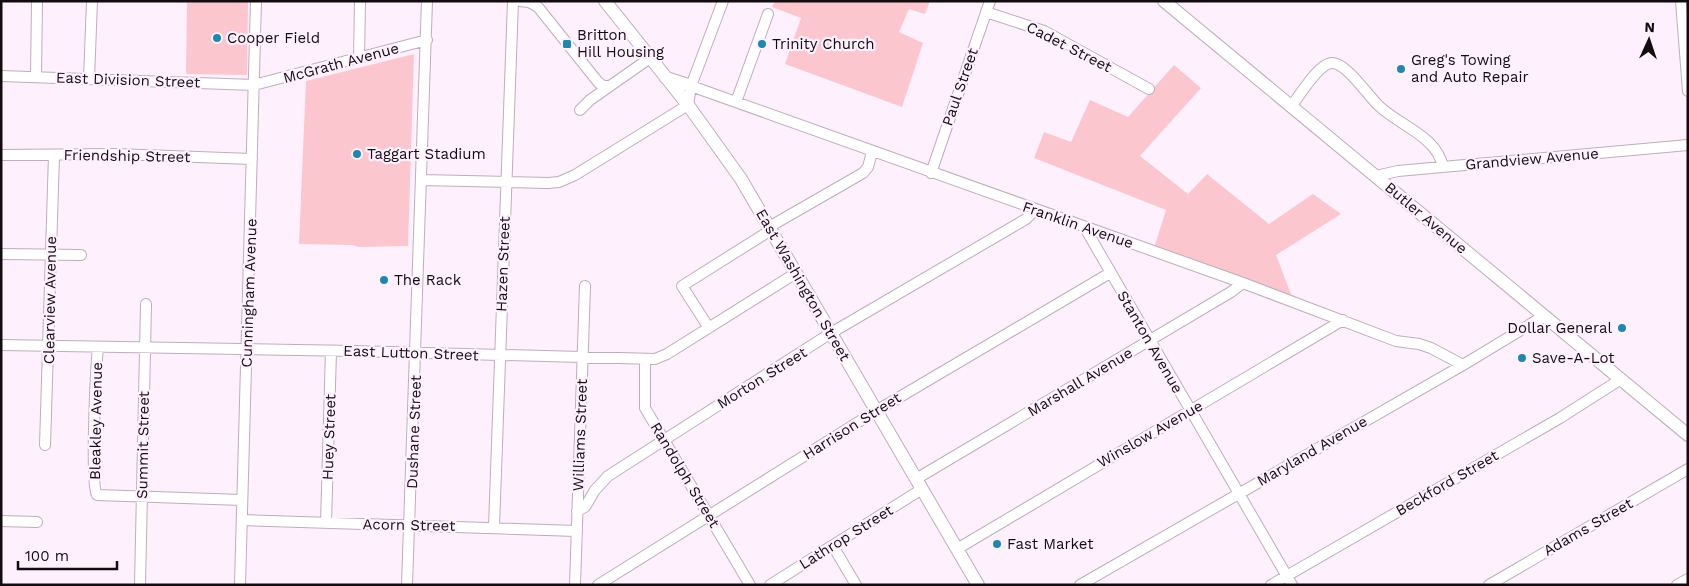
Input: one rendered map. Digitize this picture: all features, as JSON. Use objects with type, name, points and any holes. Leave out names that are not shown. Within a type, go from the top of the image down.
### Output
[{"type":"main road","name":"East Washington Street","points":[[605,1],[729,160],[978,585]]},
{"type":"main road","name":"Butler Avenue","points":[[1164,1],[1688,435]]},
{"type":"main road","points":[[666,78],[692,86]]},
{"type":"street","points":[[36,77],[37,1]]},
{"type":"street","points":[[89,79],[92,1]]},
{"type":"street","name":"Cunningham Avenue","points":[[240,585],[256,1]]},
{"type":"street","points":[[359,58],[360,1]]},
{"type":"street","name":"Dushane Street","points":[[407,585],[427,1]]},
{"type":"street","name":"Hazen Street","points":[[494,527],[513,1]]},
{"type":"street","points":[[520,1],[529,2],[538,7],[600,84],[609,86]]},
{"type":"street","points":[[422,180],[548,183],[570,178],[688,105],[692,86],[723,1]]},
{"type":"street","name":"Paul Street","points":[[931,173],[990,1]]},
{"type":"street","points":[[1681,1],[1688,91]]},
{"type":"street","name":"Cadet Street","points":[[986,12],[1035,27],[1149,89]]},
{"type":"street","points":[[736,102],[768,14]]},
{"type":"street","name":"McGrath Avenue","points":[[254,85],[427,40]]},
{"type":"street","points":[[580,110],[590,100],[650,58]]},
{"type":"street","points":[[1291,106],[1320,69],[1330,63],[1336,64],[1347,71],[1381,108],[1436,149],[1443,167]]},
{"type":"street","name":"East Division Street","points":[[1,76],[254,85]]},
{"type":"street","name":"Franklin Avenue","points":[[692,86],[872,152],[1243,283],[1396,341],[1419,344],[1431,348],[1463,365]]},
{"type":"street","name":"Grandview Avenue","points":[[1376,176],[1443,167],[1688,145]]},
{"type":"street","points":[[708,328],[682,286],[770,228],[863,173],[868,167],[872,152]]},
{"type":"street","name":"Friendship Street","points":[[1,155],[173,156],[252,159]]},
{"type":"street","name":"Clearview Avenue","points":[[45,446],[54,155]]},
{"type":"street","name":"Morton Street","points":[[577,511],[585,508],[595,490],[608,476],[773,372],[831,333],[1026,219],[1035,210]]},
{"type":"street","name":"Stanton Avenue","points":[[1085,228],[1289,580]]},
{"type":"street","points":[[1,254],[81,255]]},
{"type":"street","name":"East Lutton Street","points":[[1,345],[645,359],[662,356],[796,273]]},
{"type":"street","name":"Harrison Street","points":[[598,585],[876,411],[1110,273]]},
{"type":"street","name":"Marshall Avenue","points":[[919,484],[1243,283]]},
{"type":"street","name":"Williams Street","points":[[575,585],[585,286]]},
{"type":"street","name":"Summit Street","points":[[140,585],[146,304]]},
{"type":"street","name":"Maryland Avenue","points":[[1080,585],[1463,365],[1544,316]]},
{"type":"street","name":"Winslow Avenue","points":[[957,549],[1343,320]]},
{"type":"street","name":"Bleakley Avenue","points":[[98,347],[95,492],[97,495],[142,497]]},
{"type":"street","name":"Huey Street","points":[[326,523],[331,351]]},
{"type":"street","name":"Randolph Street","points":[[645,359],[645,408],[750,585]]},
{"type":"street","name":"Beckford Street","points":[[1271,585],[1289,580],[1621,380]]},
{"type":"street","name":"Adams Street","points":[[1489,585],[1688,469]]},
{"type":"street","name":"Lathrop Street","points":[[770,585],[833,546],[919,484]]},
{"type":"street","points":[[142,497],[242,500]]},
{"type":"street","name":"Acorn Street","points":[[242,520],[577,530]]},
{"type":"street","points":[[1,521],[37,522]]},
{"type":"street","points":[[833,546],[856,585]]},
{"type":"street","points":[[1677,585],[1688,579]]},
{"type":"shaded area","name":"Cooper Field","points":[[187,1],[248,1],[247,75],[186,74]]},
{"type":"shaded area","points":[[775,1],[930,1],[925,14],[909,9],[899,32],[923,43],[902,107],[785,64],[801,18],[772,7]]},
{"type":"shaded area","name":"Taggart Stadium","points":[[414,54],[408,246],[360,247],[351,245],[299,244],[306,81]]},
{"type":"shaded area","points":[[1174,65],[1201,88],[1140,156],[1188,194],[1207,174],[1269,224],[1313,194],[1341,214],[1276,255],[1294,302],[1153,251],[1166,210],[1034,158],[1044,132],[1071,142],[1090,100],[1128,117]]},
{"type":"place","name":"Cooper Field","points":[[217,38]]},
{"type":"place","name":"Britton Hill Housing","points":[[567,44]]},
{"type":"place","name":"Trinity Church","points":[[762,44]]},
{"type":"place","name":"Greg's Towing and Auto Repair","points":[[1401,69]]},
{"type":"place","name":"Taggart Stadium","points":[[357,154]]},
{"type":"place","name":"The Rack","points":[[384,280]]},
{"type":"place","name":"Dollar General","points":[[1622,328]]},
{"type":"place","name":"Save-A-Lot","points":[[1522,358]]},
{"type":"place","name":"Fast Market","points":[[997,544]]}]
